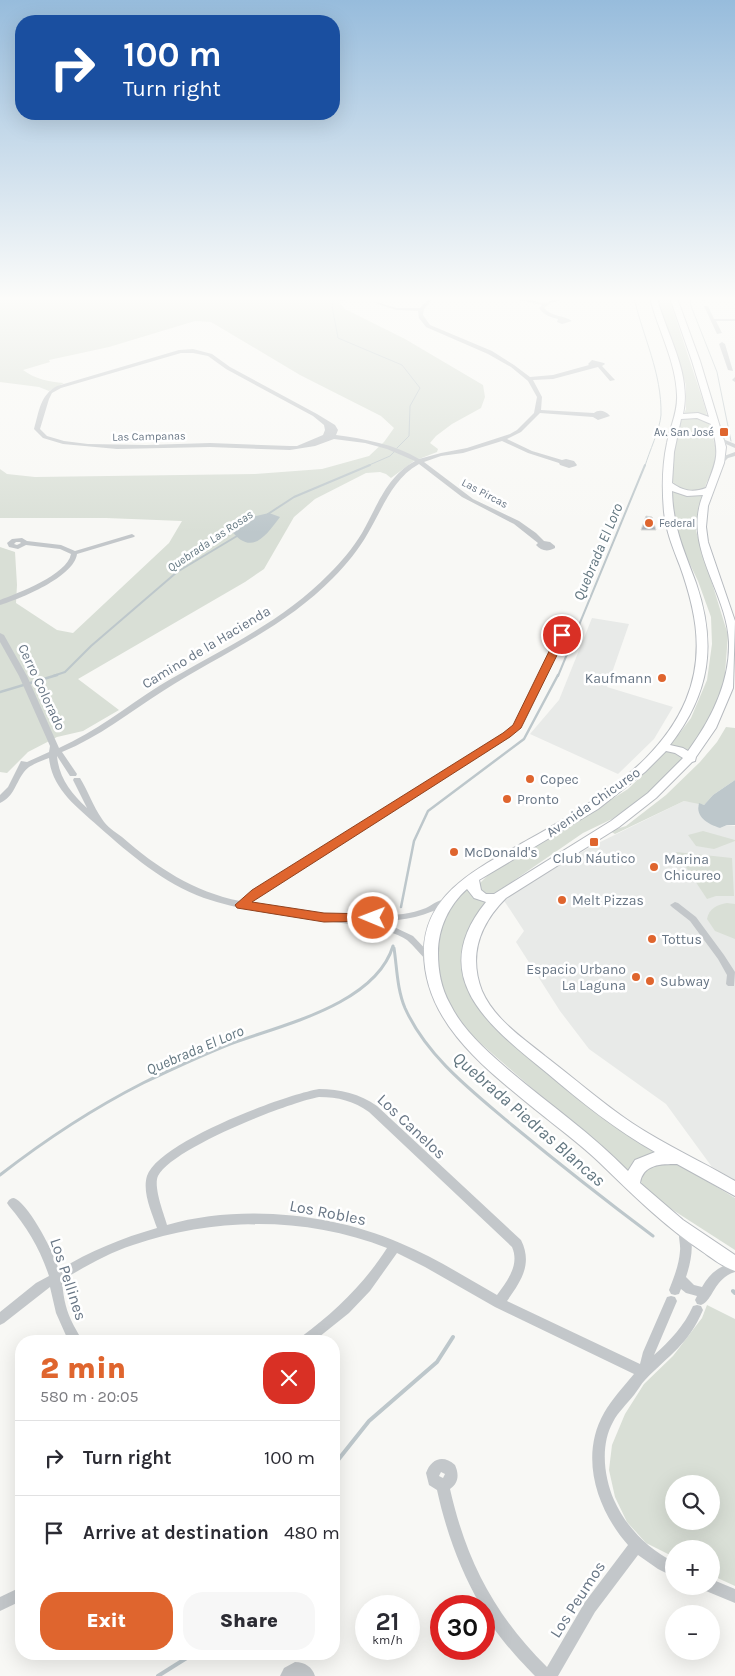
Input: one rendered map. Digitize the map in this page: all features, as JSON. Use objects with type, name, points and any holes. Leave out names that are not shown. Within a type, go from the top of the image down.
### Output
[{"type":"main road","name":"Avenida Chicureo","points":[[679,376],[682,402],[669,453],[668,485],[671,526],[699,606],[703,627],[704,650],[699,677],[688,709],[662,747],[625,782],[578,815],[472,878],[448,901],[436,923],[431,960],[438,997],[450,1019],[468,1041],[493,1065],[597,1152],[684,1230],[735,1266]]},
{"type":"main road","name":"Avenida Chicureo","points":[[699,376],[720,440],[720,463],[708,490],[701,519],[703,542],[732,630],[734,654],[731,680],[723,705],[708,734],[691,759],[656,795],[620,822],[497,898],[478,921],[469,949],[471,980],[484,1007],[515,1038],[598,1107],[638,1135],[735,1189]]},
{"type":"main road","points":[[678,417],[698,415],[715,423]]},
{"type":"main road","points":[[668,485],[686,493],[697,494],[708,490]]},
{"type":"main road","points":[[662,747],[679,750],[691,759]]},
{"type":"main road","points":[[472,878],[472,888],[476,894],[486,898],[497,898]]},
{"type":"main road","points":[[632,1185],[635,1172],[645,1161],[662,1157],[679,1158]]},
{"type":"street","name":"Las Campanas","points":[[94,376],[86,378],[46,399],[36,429],[38,433],[52,440],[99,446],[128,447],[212,445],[299,447],[311,446],[333,436],[335,430],[333,426],[243,376]]},
{"type":"street","points":[[526,376],[530,379],[538,394],[538,411],[595,415]]},
{"type":"street","points":[[530,379],[552,376]]},
{"type":"street","points":[[608,376],[612,380]]},
{"type":"street","name":"Camino de la Hacienda","points":[[0,800],[12,788],[21,769],[32,761],[78,742],[160,690],[253,638],[301,604],[330,577],[352,552],[393,483],[422,462],[502,439],[529,423],[538,411]]},
{"type":"street","points":[[319,418],[326,424],[328,430],[326,436]]},
{"type":"street","name":"Las Campanas","points":[[299,447],[326,436],[333,436],[377,444],[422,462]]},
{"type":"street","points":[[502,439],[530,452],[562,462]]},
{"type":"street","points":[[720,440],[735,446]]},
{"type":"street","points":[[720,463],[726,457],[735,454]]},
{"type":"street","name":"Las Pircas","points":[[422,462],[455,490],[472,501],[524,526],[542,543]]},
{"type":"street","points":[[25,543],[61,547],[74,553],[132,536]]},
{"type":"street","points":[[0,603],[58,574],[72,560],[74,553]]},
{"type":"street","points":[[241,905],[256,893],[506,735],[517,726],[570,619]]},
{"type":"street","name":"Cerro Colorado","points":[[1,638],[47,728],[54,751],[76,780],[99,822]]},
{"type":"street","name":"Cerro Colorado","points":[[54,751],[52,766],[76,802],[146,862],[184,886],[241,905],[396,930],[410,938],[431,960]]},
{"type":"street","points":[[67,790],[76,780]]},
{"type":"street","name":"Cerro Colorado","points":[[324,918],[403,919],[421,914],[448,901]]},
{"type":"street","points":[[675,905],[693,919],[720,957],[732,975],[731,984]]},
{"type":"street","name":"Los Canelos","points":[[162,1229],[151,1182],[154,1172],[165,1160],[215,1132],[274,1106],[312,1094],[344,1095],[358,1100],[373,1109],[517,1244],[521,1254],[519,1269],[500,1302]]},
{"type":"street","name":"Los Pellines","points":[[13,1203],[39,1238],[55,1277],[60,1307],[73,1335]]},
{"type":"street","name":"Los Robles","points":[[0,1319],[55,1277],[102,1252],[162,1229],[219,1220],[274,1219],[330,1226],[363,1234],[396,1246],[500,1302],[644,1372]]},
{"type":"street","points":[[644,1372],[649,1352],[675,1290],[687,1241],[684,1230]]},
{"type":"street","points":[[313,1335],[354,1302],[373,1280],[396,1246]]},
{"type":"street","points":[[665,1565],[636,1544],[617,1520],[605,1495],[600,1471],[600,1450],[606,1420],[644,1372],[660,1360],[688,1327],[701,1301],[721,1272],[735,1266]]},
{"type":"street","points":[[675,1290],[690,1289],[701,1301]]},
{"type":"street","points":[[442,1484],[451,1522],[463,1559],[480,1593],[505,1632],[545,1676]]},
{"type":"street","name":"Los Peumos","points":[[550,1676],[590,1607],[636,1544]]},
{"type":"street","points":[[720,1590],[735,1596]]},
{"type":"street","points":[[0,1604],[15,1597]]},
{"type":"street","points":[[287,1676],[292,1670],[297,1669],[305,1672],[308,1676]]},
{"type":"shaded area","points":[[0,376],[33,376],[42,380],[64,383],[49,391],[39,387],[0,382]]},
{"type":"shaded area","points":[[302,376],[468,376],[483,385],[485,397],[481,408],[452,424],[436,436],[430,443],[438,449],[437,452],[414,461],[391,478],[380,472],[366,473],[315,499],[294,517],[264,569],[245,582],[78,679],[119,710],[83,731],[57,737],[28,752],[7,773],[0,772],[0,547],[15,552],[16,603],[57,630],[73,633],[169,543],[182,521],[106,518],[0,518],[0,469],[7,474],[35,477],[255,474],[322,469],[369,456],[384,442],[394,428],[381,416]]},
{"type":"shaded area","points":[[683,376],[695,376],[717,453],[713,470],[706,484],[696,531],[728,635],[724,686],[700,739],[672,772],[637,802],[612,819],[583,833],[497,892],[491,894],[483,893],[478,885],[491,872],[628,789],[664,754],[691,718],[707,680],[712,644],[711,617],[698,581],[676,535],[671,504],[671,471],[674,439],[686,409],[686,385]]},
{"type":"shaded area","points":[[269,513],[280,517],[269,531],[257,541],[245,542],[230,529],[238,520]]},
{"type":"shaded area","points":[[592,618],[629,624],[607,687],[673,707],[654,739],[618,774],[530,734],[559,700]]},
{"type":"shaded area","points":[[726,727],[735,728],[735,780],[713,795],[704,805],[684,801],[615,834],[610,831],[626,826],[666,795],[700,762],[717,742]]},
{"type":"shaded area","points":[[735,780],[735,825],[727,825],[720,828],[707,822],[699,812],[699,803],[704,805],[713,795]]},
{"type":"shaded area","name":"Espacio Urbano La Laguna","points":[[684,801],[699,803],[698,807],[720,828],[727,825],[735,826],[735,1182],[712,1167],[666,1104],[589,1049],[560,1011],[516,942],[524,931],[503,899],[592,846]]},
{"type":"shaded area","points":[[703,831],[735,841],[714,849],[696,846],[688,835]]},
{"type":"shaded area","points":[[676,852],[732,858],[734,896],[716,896],[707,899]]},
{"type":"shaded area","points":[[468,888],[474,897],[486,902],[474,919],[464,943],[463,953],[472,997],[618,1128],[654,1152],[637,1159],[628,1172],[463,1028],[444,994],[437,972],[436,960],[442,926],[453,906]]},
{"type":"shaded area","points":[[727,903],[735,904],[735,939],[715,931],[707,919],[714,908]]},
{"type":"shaded area","points":[[655,1163],[673,1163],[682,1166],[735,1198],[735,1250],[648,1194],[642,1184],[642,1172]]},
{"type":"shaded area","points":[[707,1305],[735,1319],[735,1586],[720,1579],[720,1540],[665,1540],[665,1552],[646,1543],[627,1522],[615,1497],[609,1470],[612,1445],[625,1414],[644,1384],[673,1356],[702,1318]]},
{"type":"building","name":"Federal","points":[[646,516],[652,517],[656,530],[641,530]]},
{"type":"waterway","name":"Quebrada Las Rosas","points":[[397,448],[409,436],[410,406],[420,388],[411,376]]},
{"type":"waterway","name":"Quebrada El Loro","points":[[645,466],[657,434],[661,415],[656,376]]},
{"type":"waterway","points":[[718,376],[731,441]]},
{"type":"waterway","name":"Quebrada Las Rosas","points":[[367,466],[390,456],[394,452]]},
{"type":"waterway","name":"Quebrada Las Rosas","points":[[268,514],[294,497],[370,465]]},
{"type":"waterway","name":"Quebrada El Loro","points":[[558,676],[645,465]]},
{"type":"waterway","name":"Quebrada Las Rosas","points":[[53,676],[65,672],[91,646],[177,572],[237,536]]},
{"type":"waterway","name":"Quebrada Las Rosas","points":[[0,692],[57,675]]},
{"type":"waterway","name":"Quebrada El Loro","points":[[401,907],[414,841],[428,811],[524,739],[558,675]]},
{"type":"waterway","name":"Quebrada El Loro","points":[[0,1175],[69,1126],[105,1103],[143,1083],[230,1044],[299,1020],[347,998],[367,984],[383,966],[393,946]]},
{"type":"waterway","name":"Quebrada Piedras Blancas","points":[[394,948],[402,1001],[414,1026],[438,1058],[466,1086],[512,1125],[653,1236]]},
{"type":"waterway","points":[[340,1457],[369,1421],[437,1362],[453,1337]]},
{"type":"waterway","points":[[158,1676],[183,1660]]},
{"type":"place","name":"Av. San José","points":[[724,432]]},
{"type":"place","name":"Federal","points":[[649,523]]},
{"type":"place","name":"Kaufmann","points":[[662,678]]},
{"type":"place","name":"Copec","points":[[530,779]]},
{"type":"place","name":"Pronto","points":[[507,799]]},
{"type":"place","name":"Club Náutico","points":[[594,842]]},
{"type":"place","name":"McDonald's","points":[[454,852]]},
{"type":"place","name":"Marina Chicureo","points":[[654,867]]},
{"type":"place","name":"Melt Pizzas","points":[[562,900]]},
{"type":"place","name":"Tottus","points":[[652,939]]},
{"type":"place","name":"Espacio Urbano La Laguna","points":[[636,977]]},
{"type":"place","name":"Subway","points":[[650,981]]},
{"type":"route","points":[[373,918],[324,918],[241,905],[256,893],[506,735],[517,726],[562,635]]}]
